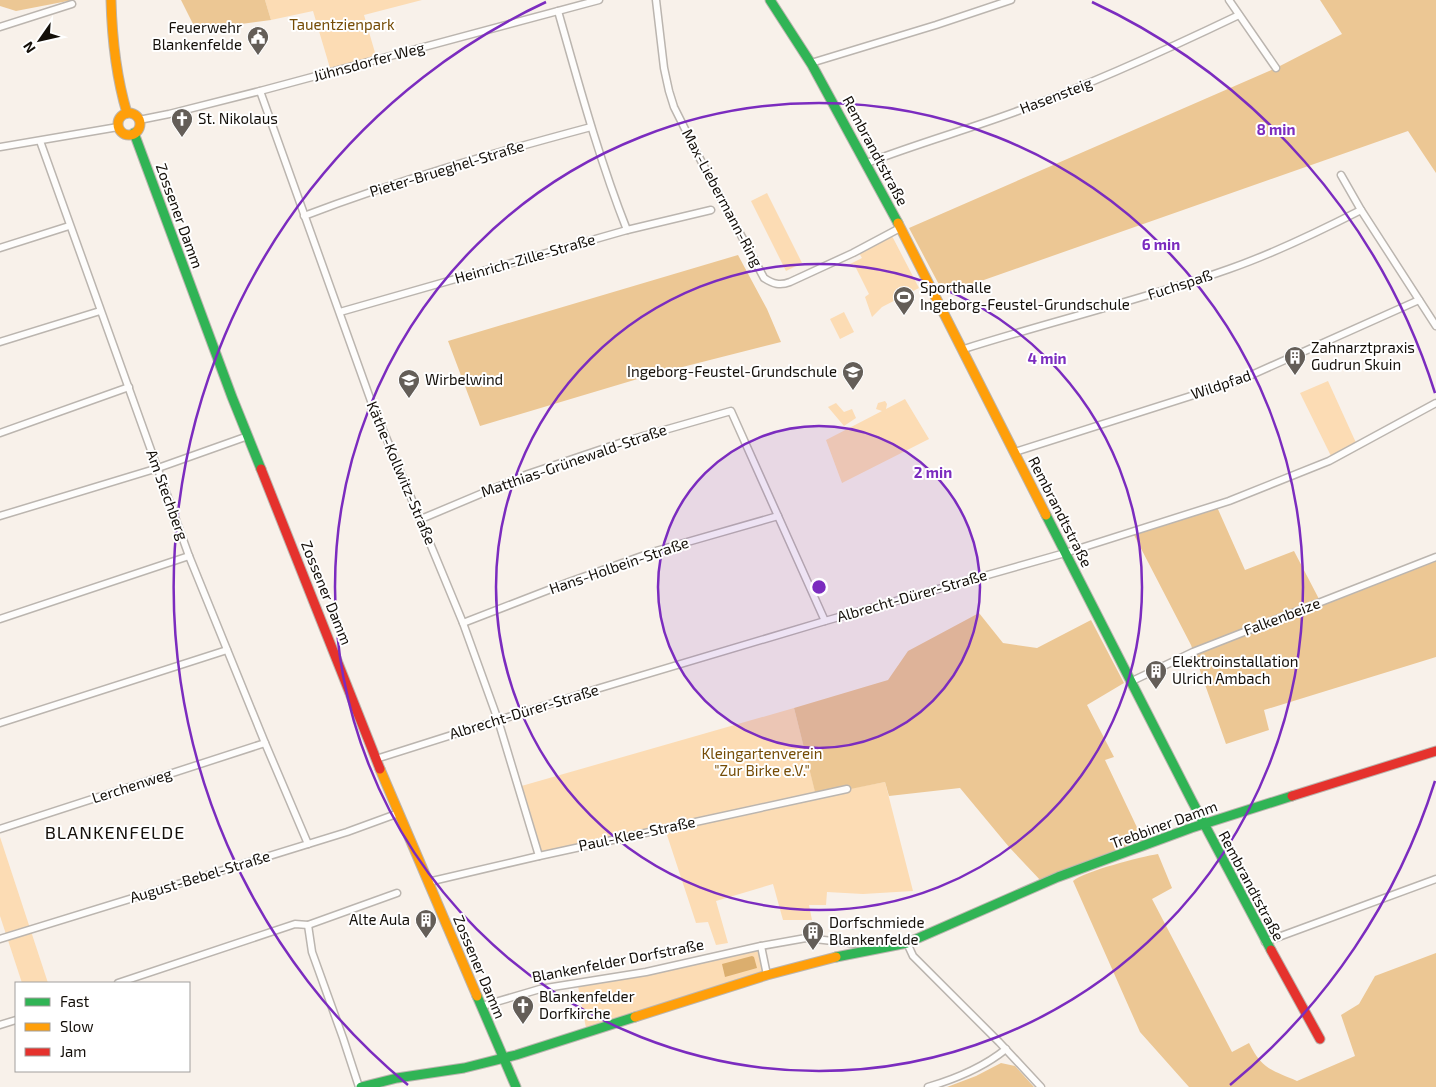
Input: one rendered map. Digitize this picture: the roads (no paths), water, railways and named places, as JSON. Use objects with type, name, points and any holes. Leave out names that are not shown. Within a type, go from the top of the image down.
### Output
[{"type":"main road","points":[[111,0],[112,38],[117,77],[127,113]]},
{"type":"main road","name":"Rembrandtstraße","points":[[770,0],[811,64],[867,163],[964,349],[1203,824],[1265,942],[1320,1039]]},
{"type":"main road","points":[[127,113],[134,115],[139,120],[138,129],[134,133],[124,134],[118,126],[119,119],[127,113]]},
{"type":"main road","name":"Zossener Damm","points":[[134,133],[182,266],[376,759],[516,1087]]},
{"type":"main road","name":"Trebbiner Damm","points":[[907,943],[1058,877],[1203,824],[1436,751]]},
{"type":"main road","name":"Blankenfelder Dorfstraße","points":[[360,1087],[396,1078],[464,1068],[503,1059],[767,975],[873,949],[907,943]]},
{"type":"street","name":"Jühnsdorfer Weg","points":[[139,120],[260,91],[599,0]]},
{"type":"street","name":"Max-Liebermann-Ring","points":[[656,0],[664,68],[674,106],[764,278],[782,285],[853,253],[900,228]]},
{"type":"street","points":[[811,64],[1011,0]]},
{"type":"street","points":[[1229,0],[1276,68]]},
{"type":"street","points":[[0,27],[72,4]]},
{"type":"street","points":[[558,11],[591,128],[627,230]]},
{"type":"street","name":"Hasensteig","points":[[867,163],[1016,112],[1085,85],[1148,59],[1239,15]]},
{"type":"street","name":"Käthe-Kollwitz-Straße","points":[[260,91],[371,401],[463,623],[498,720],[540,856]]},
{"type":"street","points":[[0,147],[118,126]]},
{"type":"street","name":"Pieter-Brueghel-Straße","points":[[304,216],[360,194],[591,128]]},
{"type":"street","name":"Am Stechberg","points":[[40,141],[189,556],[226,650],[308,844]]},
{"type":"street","points":[[1341,175],[1361,210],[1436,326]]},
{"type":"street","name":"Heinrich-Zille-Straße","points":[[340,312],[366,303],[627,230],[711,210]]},
{"type":"street","name":"Fuchspaß","points":[[964,349],[1230,269],[1288,246],[1361,210]]},
{"type":"street","points":[[0,248],[70,226]]},
{"type":"street","name":"Wildpfad","points":[[1015,452],[1238,381],[1419,300]]},
{"type":"street","points":[[0,342],[100,311]]},
{"type":"street","points":[[0,433],[129,387]]},
{"type":"street","name":"Albrecht-Dürer-Straße","points":[[376,759],[825,621],[1065,553],[1229,501],[1349,451],[1436,403]]},
{"type":"street","name":"Matthias-Grünewald-Straße","points":[[421,519],[528,474],[626,441],[730,411],[778,516]]},
{"type":"street","points":[[0,516],[158,468],[248,436]]},
{"type":"street","points":[[778,516],[825,621]]},
{"type":"street","name":"Hans-Holbein-Straße","points":[[463,623],[656,551],[778,516]]},
{"type":"street","points":[[0,619],[189,556]]},
{"type":"street","name":"Falkenbeize","points":[[1130,682],[1193,652],[1436,557]]},
{"type":"street","points":[[0,723],[226,650]]},
{"type":"street","name":"Lerchenweg","points":[[0,829],[265,743]]},
{"type":"street","name":"Paul-Klee-Straße","points":[[428,882],[847,789]]},
{"type":"street","name":"August-Bebel-Straße","points":[[0,939],[308,844],[399,813]]},
{"type":"street","points":[[1265,942],[1436,879]]},
{"type":"street","points":[[121,982],[295,924],[308,925],[398,893]]},
{"type":"street","points":[[308,925],[312,952],[360,1087]]},
{"type":"street","name":"Blankenfelder Dorfstraße","points":[[482,1006],[540,989],[646,972],[760,946],[806,938],[868,945],[873,949]]},
{"type":"street","points":[[907,943],[913,956],[1006,1049],[1041,1087]]},
{"type":"street","points":[[760,946],[767,975]]},
{"type":"street","points":[[0,1025],[15,1020]]},
{"type":"street","points":[[928,1087],[991,1061],[1006,1049]]},
{"type":"place","name":"Feuerwehr Blankenfelde","points":[[258,56]]},
{"type":"place","name":"St. Nikolaus","points":[[182,138]]},
{"type":"place","name":"Sporthalle Ingeborg-Feustel-Grundschule","points":[[904,316]]},
{"type":"place","name":"Zahnarztpraxis Gudrun Skuin","points":[[1295,376]]},
{"type":"place","name":"Ingeborg-Feustel-Grundschule","points":[[853,391]]},
{"type":"place","name":"Wirbelwind","points":[[409,399]]},
{"type":"place","name":"Elektroinstallation Ulrich Ambach","points":[[1156,690]]},
{"type":"place","name":"Alte Aula","points":[[426,939]]},
{"type":"place","name":"Dorfschmiede Blankenfelde","points":[[813,951]]},
{"type":"place","name":"Blankenfelder Dorfkirche","points":[[523,1025]]},
{"type":"district","name":"BLANKENFELDE","points":[[115,833]]},
{"type":"park label","name":"Tauentzienpark","points":[[342,25]]},
{"type":"park label","name":"Kleingartenverein \"Zur Birke e.V.\"","points":[[762,762]]}]
